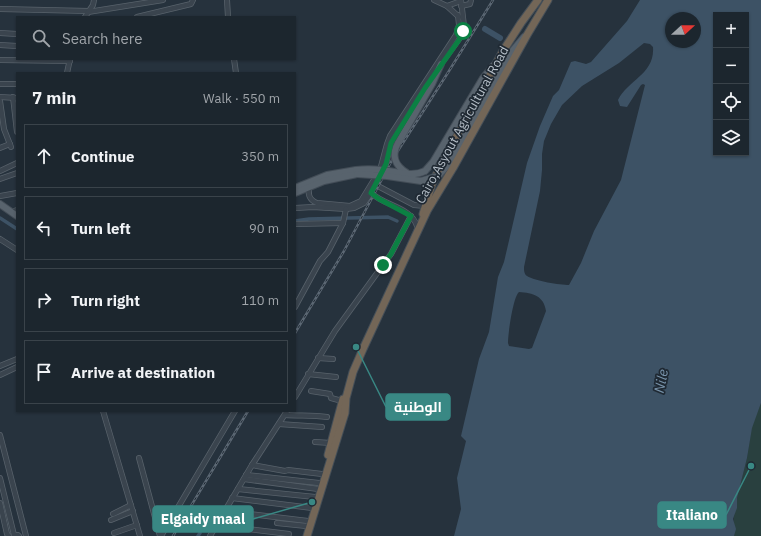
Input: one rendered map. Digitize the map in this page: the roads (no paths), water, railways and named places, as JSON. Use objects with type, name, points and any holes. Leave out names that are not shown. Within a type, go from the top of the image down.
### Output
[{"type":"highway","name":"Cairo,Asyout Agricultural Road","points":[[303,536],[342,401],[362,343],[417,226],[440,167],[497,62],[538,0]]},
{"type":"highway","name":"Cairo,Asyout Agricultural Road","points":[[307,536],[345,413],[346,400],[350,384],[367,338],[428,210],[548,0]]},
{"type":"main road","points":[[296,193],[310,186],[356,172],[421,181],[438,176],[450,163],[509,55],[527,35]]},
{"type":"main road","points":[[296,188],[327,175],[376,169],[408,174],[418,174],[425,171],[433,162],[483,78],[497,62]]},
{"type":"main road","points":[[408,174],[399,168],[395,160],[394,152],[432,84],[441,64]]},
{"type":"main road","points":[[0,204],[14,211]]},
{"type":"street","points":[[86,16],[94,0]]},
{"type":"street","points":[[0,9],[89,12],[163,0]]},
{"type":"street","points":[[141,16],[191,4],[193,0]]},
{"type":"street","points":[[227,0],[228,16]]},
{"type":"street","points":[[434,0],[447,6],[458,15],[463,22]]},
{"type":"street","points":[[447,6],[461,2],[470,4],[471,0]]},
{"type":"street","points":[[296,208],[313,207],[346,211],[362,205],[376,185],[386,164],[391,143],[441,64],[462,35],[463,22],[461,2]]},
{"type":"street","points":[[310,186],[308,190],[309,197],[312,201],[317,203],[350,206],[357,204],[362,199],[380,170],[390,136],[456,35],[459,25],[458,15]]},
{"type":"street","points":[[0,33],[16,34]]},
{"type":"street","points":[[0,45],[16,46]]},
{"type":"street","points":[[0,60],[70,60],[67,72]]},
{"type":"street","points":[[234,60],[236,72]]},
{"type":"street","points":[[0,84],[16,84]]},
{"type":"street","points":[[0,97],[15,97],[16,114]]},
{"type":"street","points":[[0,101],[2,129],[10,145],[0,148]]},
{"type":"street","points":[[0,171],[16,163]]},
{"type":"street","points":[[0,179],[16,173]]},
{"type":"street","points":[[376,185],[417,206],[425,206]]},
{"type":"street","points":[[0,196],[16,193]]},
{"type":"street","points":[[371,193],[379,199],[411,216],[417,226]]},
{"type":"street","points":[[296,305],[320,262],[328,252],[343,221],[346,211]]},
{"type":"street","points":[[296,395],[341,322],[391,254],[411,216]]},
{"type":"street","points":[[296,224],[343,221]]},
{"type":"street","points":[[0,239],[16,249]]},
{"type":"street","points":[[318,358],[333,359]]},
{"type":"street","points":[[0,366],[16,359]]},
{"type":"street","points":[[0,374],[16,367]]},
{"type":"street","points":[[308,374],[336,377]]},
{"type":"street","points":[[311,391],[330,394],[331,398],[342,401]]},
{"type":"street","points":[[103,412],[140,536]]},
{"type":"street","points":[[161,536],[235,412]]},
{"type":"street","points":[[212,535],[224,511],[286,413],[304,417],[308,415],[328,417]]},
{"type":"street","points":[[278,424],[322,426]]},
{"type":"street","points":[[0,435],[26,536]]},
{"type":"street","points":[[315,442],[331,443]]},
{"type":"street","points":[[139,458],[161,536]]},
{"type":"street","points":[[252,465],[285,471],[288,470],[322,474]]},
{"type":"street","points":[[245,477],[318,486]]},
{"type":"street","points":[[0,478],[14,535],[18,534],[19,536]]},
{"type":"street","points":[[238,489],[315,497]]},
{"type":"street","points":[[232,498],[312,508]]},
{"type":"street","points":[[0,503],[7,534],[9,536]]},
{"type":"street","points":[[114,514],[131,505]]},
{"type":"street","points":[[111,520],[133,511]]},
{"type":"street","points":[[224,511],[307,523]]},
{"type":"street","points":[[276,523],[307,523]]},
{"type":"street","points":[[114,534],[137,525]]},
{"type":"street","points":[[216,525],[289,534]]},
{"type":"water","name":"Nile","points":[[640,0],[761,0],[761,403],[752,428],[747,458],[737,498],[737,508],[733,519],[736,529],[734,536],[454,536],[461,509],[457,478],[466,441],[461,436],[479,359],[489,332],[498,277],[504,262],[527,163],[540,126],[553,96],[559,90],[571,62],[575,61],[586,64],[591,62],[627,21]],"holes":[[[644,43],[650,44],[653,47],[650,64],[622,93],[618,100],[620,106],[627,107],[641,85],[645,85],[621,180],[594,231],[581,263],[569,285],[531,278],[525,274],[524,267],[540,191],[544,141],[551,124],[562,105],[582,86],[619,63]],[[519,292],[537,296],[543,302],[546,311],[532,348],[529,349],[509,346],[508,343],[511,316]]]},
{"type":"waterway","points":[[485,29],[500,38]]},
{"type":"waterway","points":[[296,221],[309,219],[388,217],[397,221]]},
{"type":"waterway","points":[[0,218],[16,228]]},
{"type":"railway","points":[[296,331],[344,251],[392,160],[493,0]]},
{"type":"railway","points":[[173,536],[247,412]]},
{"type":"place","name":"الوطنية","points":[[356,347]]},
{"type":"place","name":"Italiano","points":[[751,466]]},
{"type":"place","name":"Elgaidy maal","points":[[312,502]]}]
